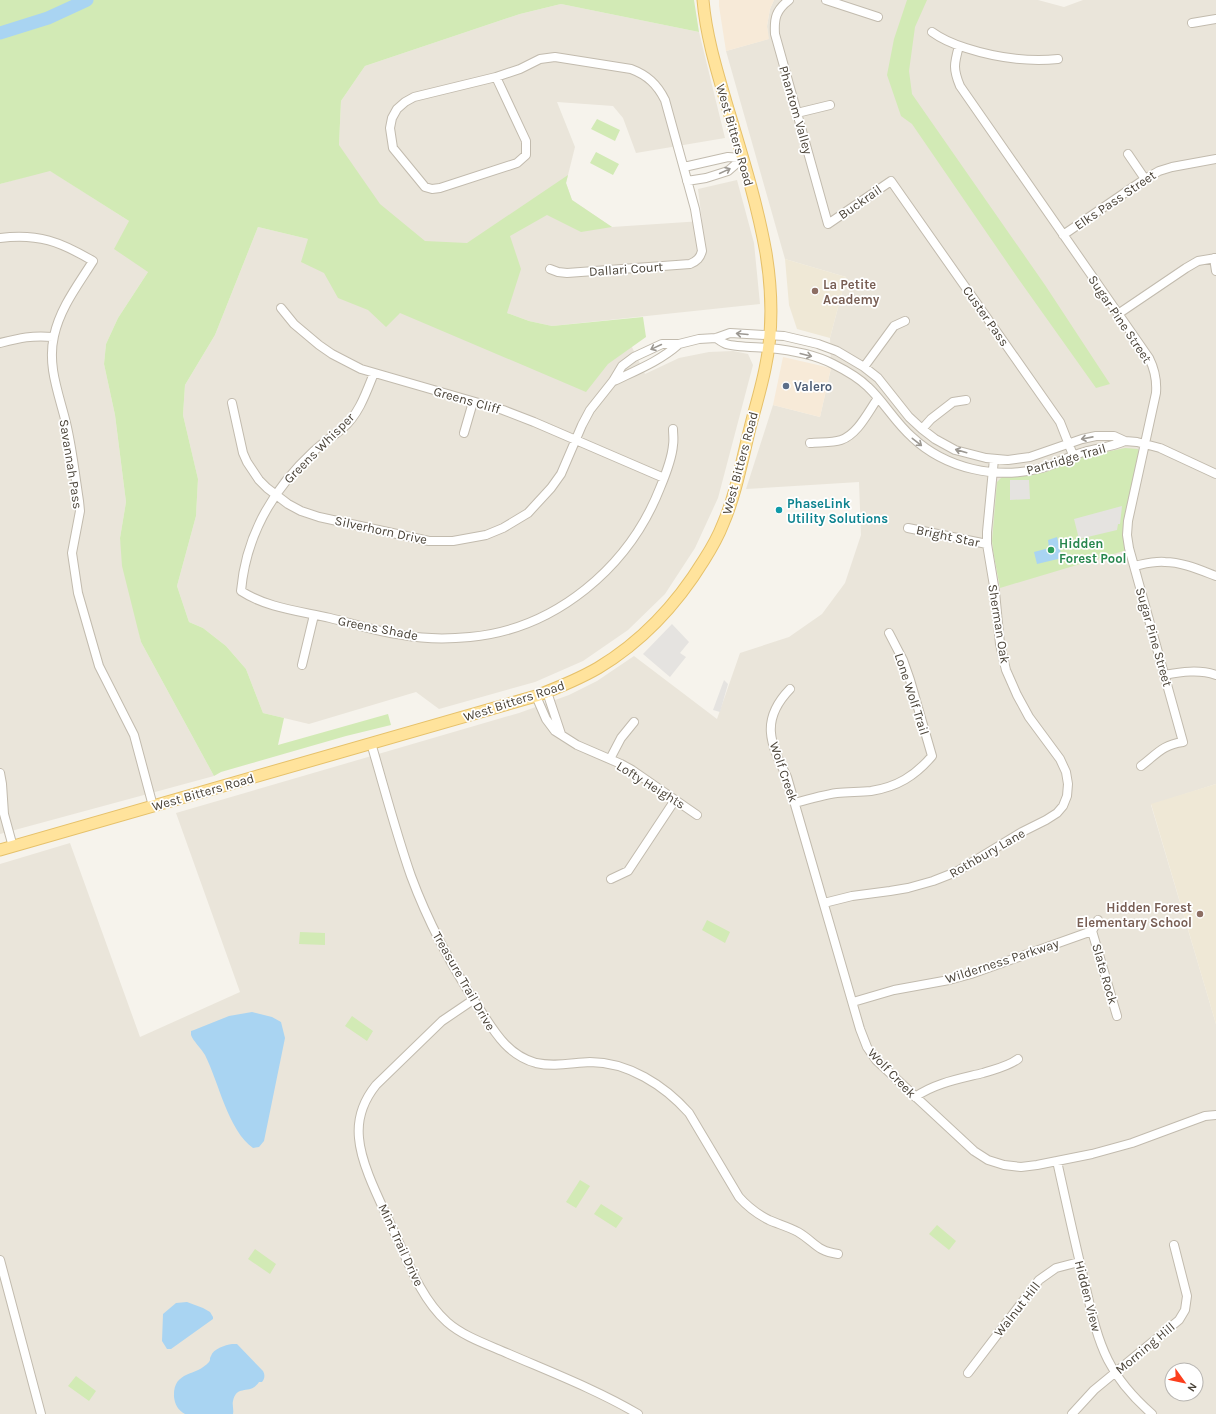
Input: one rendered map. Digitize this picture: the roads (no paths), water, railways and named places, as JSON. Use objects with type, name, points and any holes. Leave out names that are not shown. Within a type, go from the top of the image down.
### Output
[{"type":"main road","name":"West Bitters Road","points":[[0,850],[536,696],[577,679],[598,668],[620,653],[653,625],[670,608],[692,580],[709,552],[723,525],[732,500],[766,368],[770,323],[770,290],[766,255],[757,210],[713,57],[706,26],[703,0]]},
{"type":"street","name":"Phantom Valley","points":[[789,0],[781,6],[776,15],[774,34],[828,224]]},
{"type":"street","points":[[826,0],[878,17]]},
{"type":"street","points":[[1192,23],[1216,19]]},
{"type":"street","points":[[932,32],[942,40],[986,55],[1000,58],[1038,61],[1058,59]]},
{"type":"street","name":"Sugar Pine Street","points":[[960,46],[955,60],[955,74],[960,86],[1149,358],[1155,370],[1157,384],[1156,393],[1128,521],[1127,534],[1134,566],[1183,742],[1164,747],[1141,766]]},
{"type":"street","points":[[496,76],[526,141],[526,155],[517,163],[440,188],[432,189],[425,187],[393,148],[390,128],[392,118],[397,109],[414,97],[496,76],[520,69],[540,59],[555,57],[630,69],[640,73],[654,82],[665,100],[687,181],[706,178],[728,170],[742,158]]},
{"type":"street","points":[[797,113],[830,105]]},
{"type":"street","points":[[1128,154],[1145,179]]},
{"type":"street","points":[[684,167],[728,157],[742,158]]},
{"type":"street","name":"Elks Pass Street","points":[[1063,235],[1159,171],[1172,167],[1216,159]]},
{"type":"street","name":"Dallari Court","points":[[550,269],[567,273],[690,264],[696,261],[700,257],[702,251],[695,209],[687,181]]},
{"type":"street","name":"Buckrail","points":[[828,224],[891,181]]},
{"type":"street","name":"Custer Pass","points":[[891,181],[1060,422],[1073,456]]},
{"type":"street","name":"Savannah Pass","points":[[0,238],[29,237],[56,242],[71,248],[93,262],[67,301],[53,337],[54,375],[66,422],[80,511],[72,553],[78,592],[99,666],[134,735],[153,806]]},
{"type":"street","points":[[1118,314],[1198,261],[1215,258],[1216,271]]},
{"type":"street","name":"Greens Cliff","points":[[281,308],[294,324],[319,345],[347,362],[374,373],[503,410],[664,478]]},
{"type":"street","points":[[864,367],[894,326],[905,320]]},
{"type":"street","name":"Silverhorn Drive","points":[[232,403],[240,441],[247,462],[259,480],[275,494],[301,511],[345,523],[429,541],[470,539],[486,535],[503,528],[528,513],[551,488],[561,474],[575,440],[590,410],[613,381],[622,366],[640,354],[662,344],[679,344],[699,339],[716,338],[730,333],[769,336]]},
{"type":"street","name":"Partridge Trail","points":[[769,336],[784,336],[818,344],[837,351],[864,367],[878,378],[909,417],[922,429],[934,439],[955,450],[986,458],[1008,460],[1030,457],[1082,439],[1096,436],[1114,436],[1125,441],[1160,448],[1216,474]]},
{"type":"street","points":[[0,343],[27,337],[53,337]]},
{"type":"street","name":"Silverhorn Drive","points":[[716,338],[727,344],[768,348]]},
{"type":"street","name":"Silverhorn Drive","points":[[613,381],[667,354],[679,344]]},
{"type":"street","name":"Partridge Trail","points":[[768,348],[798,353],[831,363],[856,377],[869,387],[899,425],[928,450],[940,457],[971,468],[993,473],[1027,471],[1098,448],[1114,446],[1125,441]]},
{"type":"street","points":[[640,354],[647,365]]},
{"type":"street","name":"Greens Whisper","points":[[241,590],[242,576],[250,544],[257,527],[275,494],[293,472],[310,455],[350,421],[364,400],[374,373]]},
{"type":"street","points":[[810,443],[842,440],[850,435],[857,429],[878,398]]},
{"type":"street","points":[[922,429],[930,419],[953,402],[966,400]]},
{"type":"street","points":[[464,433],[474,402]]},
{"type":"street","points":[[899,425],[909,417]]},
{"type":"street","name":"Greens Shade","points":[[241,590],[253,598],[265,603],[404,636],[445,638],[471,637],[508,630],[539,618],[573,599],[590,586],[610,567],[646,520],[664,478],[673,446],[673,429]]},
{"type":"street","name":"Sherman Oak","points":[[994,459],[988,516],[987,544],[995,592],[1000,644],[1006,670],[1017,695],[1029,717],[1060,759],[1066,772],[1068,784],[1067,796]]},
{"type":"street","name":"Bright Star","points":[[908,528],[987,544]]},
{"type":"street","points":[[1134,566],[1152,562],[1166,562],[1179,564],[1216,576]]},
{"type":"street","points":[[302,665],[314,614]]},
{"type":"street","name":"Lone Wolf Trail","points":[[795,803],[837,793],[870,791],[888,788],[911,776],[932,756],[910,680],[903,660],[889,633]]},
{"type":"street","points":[[1164,675],[1195,671],[1216,675]]},
{"type":"street","name":"Wolf Creek","points":[[790,689],[776,706],[770,732],[795,803],[864,1041],[872,1054],[974,1151],[988,1160],[1004,1165],[1021,1167],[1037,1166],[1092,1154],[1132,1143],[1205,1116],[1216,1114]]},
{"type":"street","name":"Lofty Heights","points":[[547,692],[553,722]]},
{"type":"street","name":"Lofty Heights","points":[[536,696],[553,722],[559,727],[561,734],[577,745],[632,770],[697,814]]},
{"type":"street","points":[[610,759],[620,738],[634,722]]},
{"type":"street","name":"Treasure Trail Drive","points":[[372,743],[412,877],[429,919],[450,961],[473,1000],[503,1044],[516,1055],[534,1062],[556,1066],[589,1062],[611,1064],[632,1070],[652,1081],[684,1106],[739,1197],[745,1203],[767,1219],[798,1233],[819,1249],[838,1254]]},
{"type":"street","points":[[0,773],[4,814],[13,847]]},
{"type":"street","name":"Rothbury Lane","points":[[824,903],[852,896],[890,892],[908,888],[933,881],[956,872],[1022,832],[1057,813],[1063,806],[1067,796]]},
{"type":"street","points":[[611,879],[628,871],[676,800]]},
{"type":"street","points":[[1092,931],[1098,920]]},
{"type":"street","name":"Wilderness Parkway","points":[[853,1002],[894,990],[949,980],[971,974],[1092,931]]},
{"type":"street","name":"Slate Rock","points":[[1092,931],[1117,1016]]},
{"type":"street","name":"Mint Trail Drive","points":[[473,1000],[442,1021],[368,1094],[362,1110],[359,1138],[367,1168],[415,1278],[430,1303],[447,1322],[475,1339],[605,1396],[638,1414]]},
{"type":"street","points":[[915,1096],[937,1085],[1005,1067],[1018,1059]]},
{"type":"street","name":"Hidden View","points":[[1057,1161],[1095,1328],[1108,1361],[1134,1397],[1152,1414]]},
{"type":"street","name":"Morning Hill","points":[[1072,1414],[1094,1390],[1179,1320],[1186,1310],[1186,1296],[1174,1245]]},
{"type":"street","points":[[0,1260],[41,1414]]},
{"type":"street","name":"Walnut Hill","points":[[968,1373],[1039,1280],[1056,1268],[1079,1262]]},
{"type":"water","name":"Hidden Forest Pool","points":[[1057,537],[1062,558],[1037,564],[1034,552],[1049,548],[1048,540]]},
{"type":"water","points":[[252,1012],[272,1017],[281,1022],[285,1038],[264,1141],[259,1147],[253,1148],[244,1140],[237,1130],[225,1105],[205,1055],[193,1040],[191,1035],[191,1031],[229,1016]]},
{"type":"water","points":[[187,1302],[210,1312],[213,1319],[171,1349],[167,1349],[162,1341],[163,1314],[176,1303]]},
{"type":"water","points":[[237,1344],[263,1371],[264,1379],[262,1382],[259,1382],[252,1388],[237,1392],[233,1401],[233,1414],[185,1414],[180,1411],[174,1400],[177,1382],[186,1375],[204,1367],[209,1362],[214,1351],[223,1346]]},
{"type":"waterway","points":[[0,33],[48,18],[87,0]]},
{"type":"place","name":"La Petite Academy","points":[[815,291]]},
{"type":"place","name":"Valero","points":[[786,386]]},
{"type":"place","name":"PhaseLink Utility Solutions","points":[[779,510]]},
{"type":"place","name":"Hidden Forest Pool","points":[[1051,550]]},
{"type":"place","name":"Hidden Forest Elementary School","points":[[1200,914]]}]
